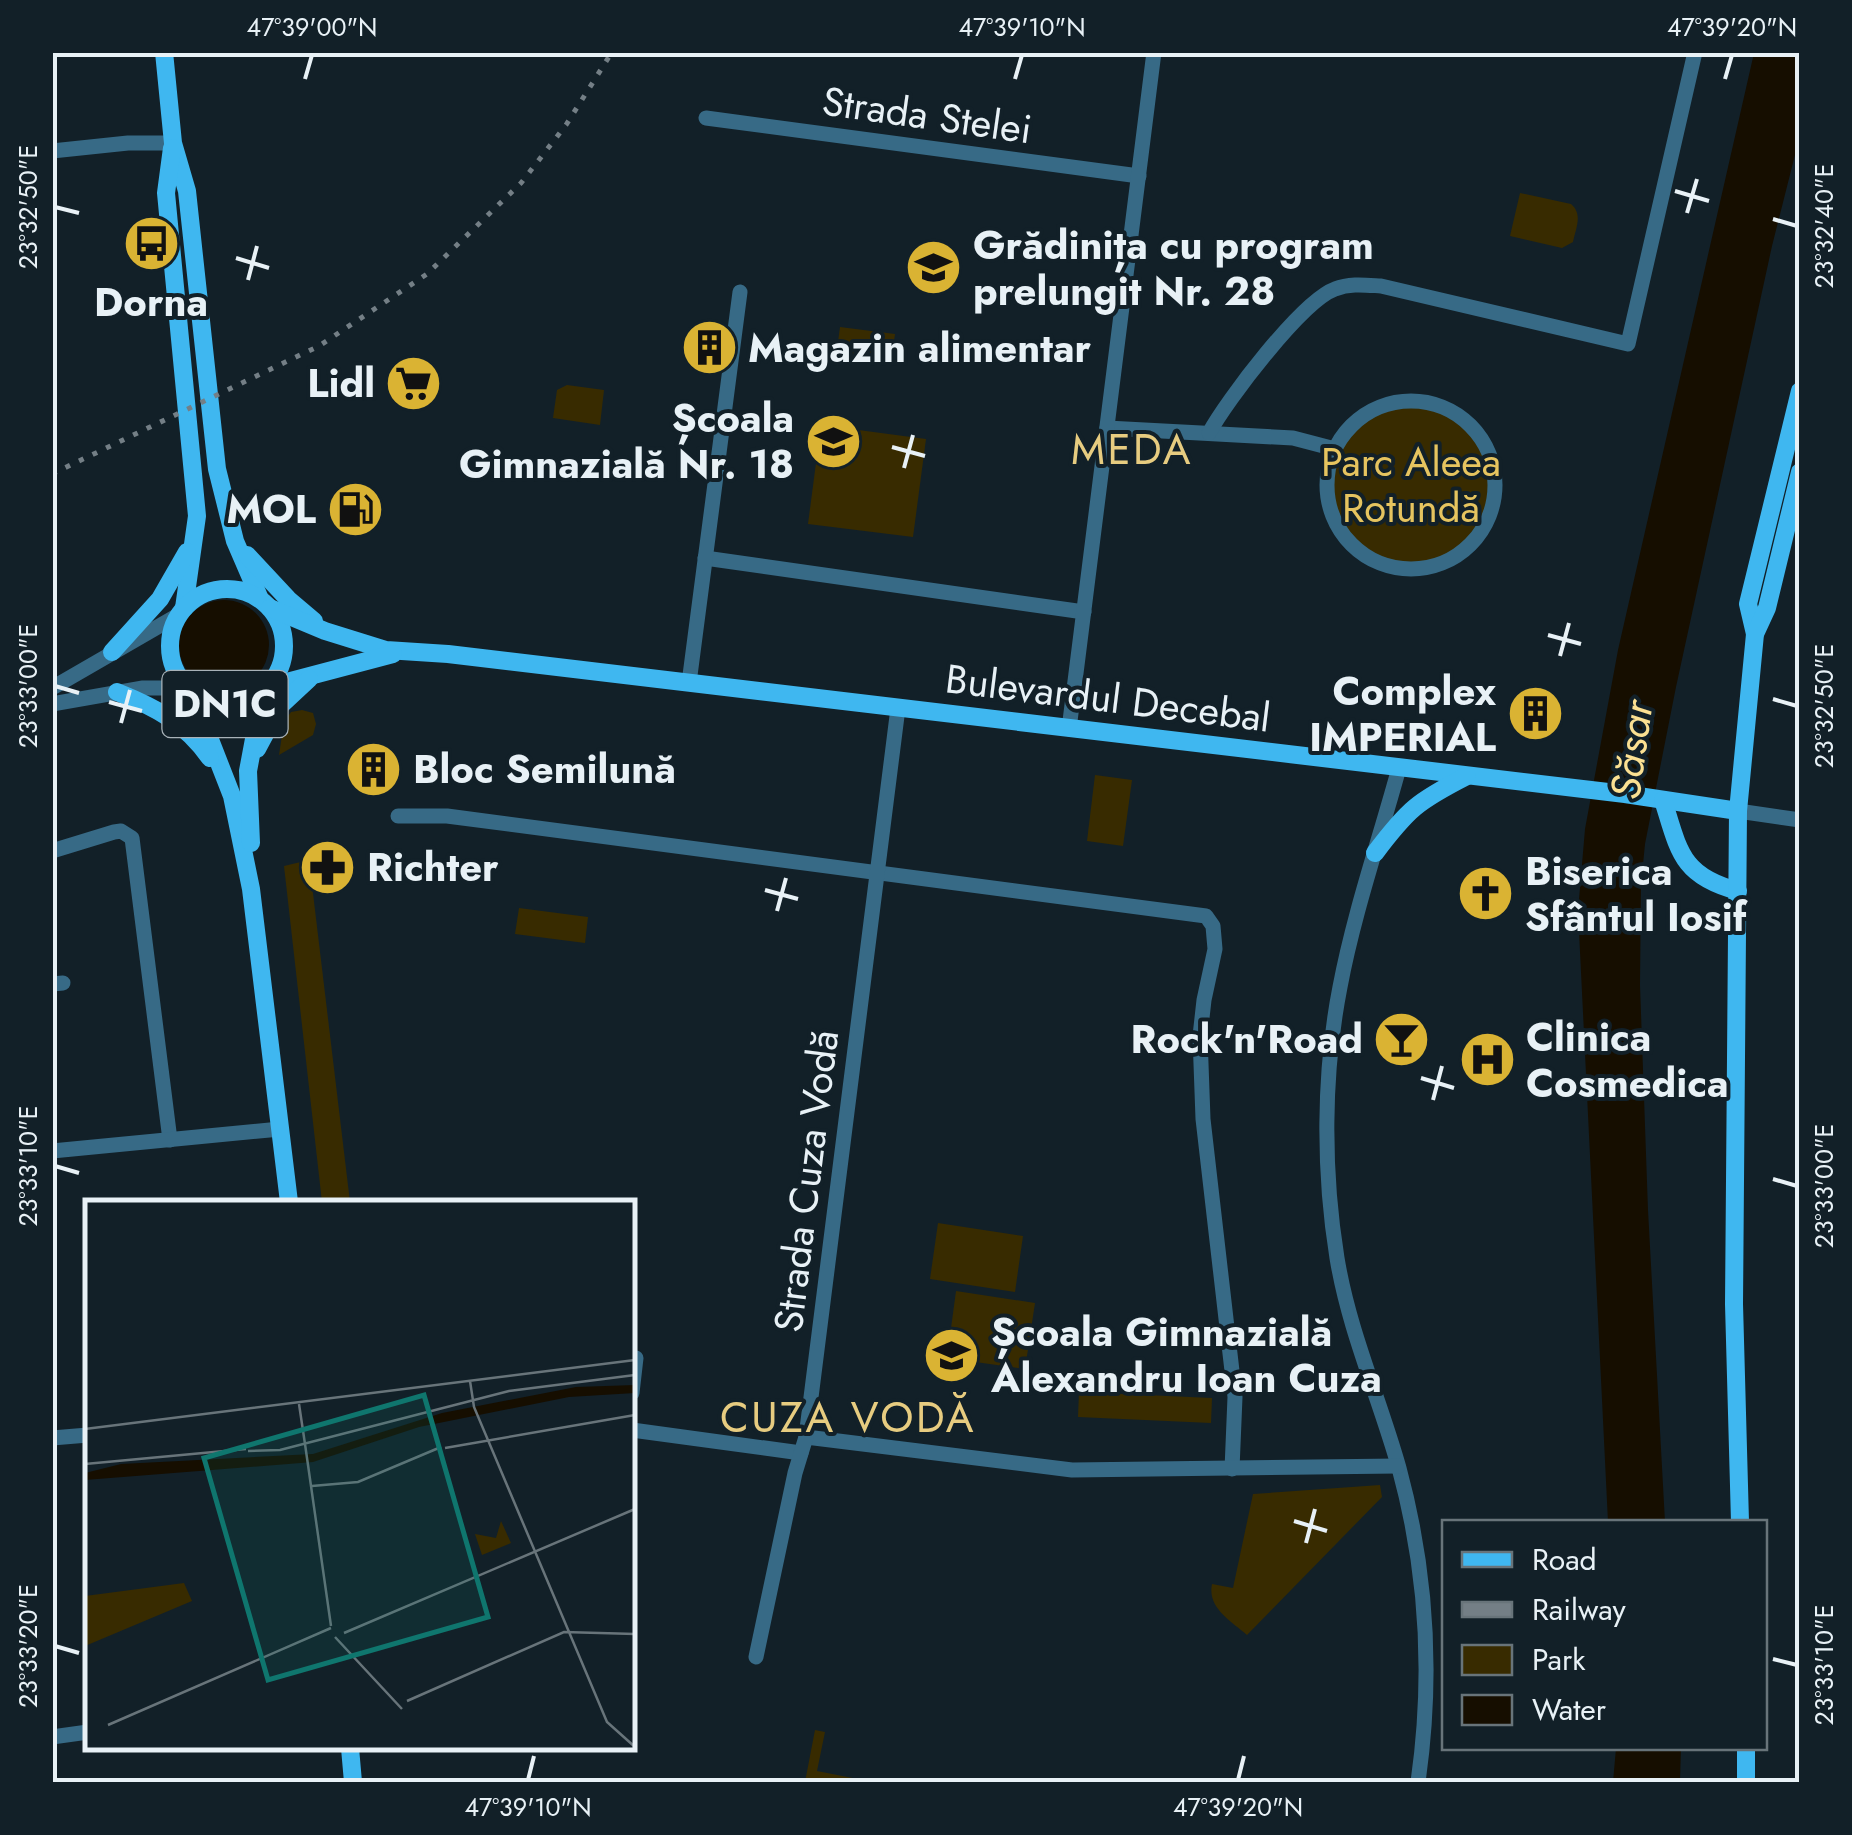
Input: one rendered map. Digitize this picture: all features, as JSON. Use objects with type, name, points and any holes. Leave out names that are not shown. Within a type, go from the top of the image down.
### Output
[{"type":"main road","name":"DN1C","points":[[164,52],[173,143],[187,191],[217,469],[235,541],[265,604],[281,627],[284,648],[280,669],[265,689],[246,700],[226,704],[208,700],[189,689]]},
{"type":"main road","name":"DN1C","points":[[173,143],[166,192],[182,392],[196,492],[194,538],[182,611],[170,644],[171,661],[189,689],[232,796],[251,889],[289,1200]]},
{"type":"main road","points":[[1740,1520],[1734,1304],[1738,811],[1755,634],[1748,604],[1800,392]]},
{"type":"main road","points":[[1755,634],[1767,608],[1800,472]]},
{"type":"main road","points":[[112,652],[160,598],[194,538]]},
{"type":"main road","points":[[235,541],[280,591],[325,631]]},
{"type":"main road","points":[[182,611],[197,597],[229,589],[245,592],[265,604]]},
{"type":"main road","name":"Bulevardul Decebal","points":[[265,604],[325,631],[386,650],[1069,728],[1738,811]]},
{"type":"main road","name":"Bulevardul Decebal","points":[[265,689],[322,670],[408,650]]},
{"type":"main road","points":[[248,772],[280,706],[322,670]]},
{"type":"main road","name":"DN1C","points":[[251,889],[248,772],[265,689]]},
{"type":"main road","points":[[117,692],[173,718],[188,730],[225,779]]},
{"type":"main road","points":[[1375,853],[1402,817],[1422,799],[1467,776]]},
{"type":"main road","points":[[1663,800],[1675,845],[1684,860],[1714,885],[1738,891]]},
{"type":"main road","points":[[350,1750],[353,1782]]},
{"type":"main road","points":[[1746,1750],[1746,1782]]},
{"type":"street","points":[[1069,728],[1154,52]]},
{"type":"street","points":[[1209,434],[1300,314],[1332,290],[1350,285],[1381,286],[1628,344],[1695,52]]},
{"type":"street","name":"Strada Stelei","points":[[706,118],[1138,176]]},
{"type":"street","points":[[52,151],[173,143]]},
{"type":"street","points":[[689,683],[740,292]]},
{"type":"street","points":[[1425,402],[1452,411],[1473,428],[1488,451],[1495,478],[1488,519],[1463,551],[1438,564],[1411,569],[1371,559],[1349,542],[1330,507],[1328,478],[1335,449],[1360,418],[1384,405],[1425,402]]},
{"type":"street","points":[[1107,428],[1293,438],[1335,449]]},
{"type":"street","points":[[705,558],[1084,612]]},
{"type":"street","points":[[52,688],[182,611]]},
{"type":"street","points":[[52,704],[117,692],[189,689]]},
{"type":"street","name":"Strada Cuza Vodă","points":[[756,1657],[804,1445],[898,708]]},
{"type":"street","points":[[1399,768],[1349,946],[1336,1013],[1329,1082],[1329,1169],[1336,1256],[1345,1302],[1398,1466],[1419,1559],[1426,1687],[1418,1782]]},
{"type":"street","name":"Bulevardul Decebal","points":[[1738,811],[1800,820]]},
{"type":"street","points":[[398,816],[448,816],[1206,916],[1215,937],[1200,1036],[1202,1086],[1212,1210],[1235,1397],[1232,1468]]},
{"type":"street","points":[[52,851],[114,832],[121,831],[132,838],[170,1140]]},
{"type":"street","points":[[52,1151],[280,1129]]},
{"type":"street","points":[[635,1430],[1034,1468],[1398,1466]]},
{"type":"street","points":[[52,1438],[85,1435]]},
{"type":"street","points":[[52,1737],[85,1732]]},
{"type":"green space","points":[[1520,193],[1571,204],[1578,217],[1573,242],[1562,248],[1510,236]]},
{"type":"green space","points":[[840,327],[895,334],[891,364],[836,357]]},
{"type":"green space","points":[[567,385],[604,390],[600,425],[553,418],[557,390]]},
{"type":"green space","name":"Parc Aleea Rotundă","points":[[1411,405],[1441,412],[1467,429],[1484,455],[1491,485],[1484,515],[1467,541],[1441,558],[1411,565],[1381,558],[1355,541],[1338,515],[1331,485],[1338,455],[1355,429],[1381,412]]},
{"type":"green space","points":[[821,425],[926,439],[913,537],[808,524]]},
{"type":"green space","points":[[291,712],[313,713],[313,735],[279,755],[284,722]]},
{"type":"green space","points":[[1095,775],[1132,780],[1123,846],[1087,841]]},
{"type":"green space","points":[[309,860],[350,1200],[322,1200],[284,866]]},
{"type":"green space","points":[[519,908],[588,917],[585,943],[515,934]]},
{"type":"green space","points":[[938,1223],[1023,1236],[1015,1292],[930,1279]]},
{"type":"green space","points":[[956,1291],[1035,1303],[1025,1369],[947,1358]]},
{"type":"green space","points":[[1079,1392],[1212,1398],[1211,1423],[1078,1417]]},
{"type":"green space","points":[[1380,1485],[1382,1497],[1247,1635],[1217,1607],[1212,1584],[1233,1588],[1253,1494]]},
{"type":"green space","points":[[815,1730],[825,1732],[817,1771],[873,1782],[805,1782]]},
{"type":"water","name":"Săsar","points":[[1754,53],[1799,53],[1799,139],[1676,687],[1645,844],[1641,885],[1640,985],[1648,1210],[1665,1520],[1608,1520],[1578,911],[1585,829],[1618,650]]},
{"type":"water","points":[[224,600],[256,613],[269,645],[256,677],[224,690],[192,677],[179,645],[192,613]]},
{"type":"water","points":[[1616,1750],[1681,1750],[1680,1782],[1613,1782]]},
{"type":"railway","points":[[52,474],[319,346],[427,274],[521,183],[566,125],[612,52]]},
{"type":"place","name":"Dorna","points":[[151,243]]},
{"type":"place","name":"Grădinița cu program prelungit Nr. 28","points":[[934,268]]},
{"type":"place","name":"Magazin alimentar","points":[[709,348]]},
{"type":"place","name":"Lidl","points":[[414,383]]},
{"type":"place","name":"Școala Gimnazială Nr. 18","points":[[833,441]]},
{"type":"place","name":"MOL","points":[[355,509]]},
{"type":"place","name":"Complex IMPERIAL","points":[[1535,714]]},
{"type":"place","name":"Bloc Semilună","points":[[374,769]]},
{"type":"place","name":"Richter","points":[[328,867]]},
{"type":"place","name":"Biserica Sfântul Iosif","points":[[1486,894]]},
{"type":"place","name":"Rock'n'Road","points":[[1402,1039]]},
{"type":"place","name":"Clinica Cosmedica","points":[[1487,1060]]},
{"type":"place","name":"Școala Gimnazială Alexandru Ioan Cuza","points":[[952,1355]]},
{"type":"district","name":"MEDA","points":[[1132,449]]},
{"type":"district","name":"CUZA VODĂ","points":[[848,1417]]}]
